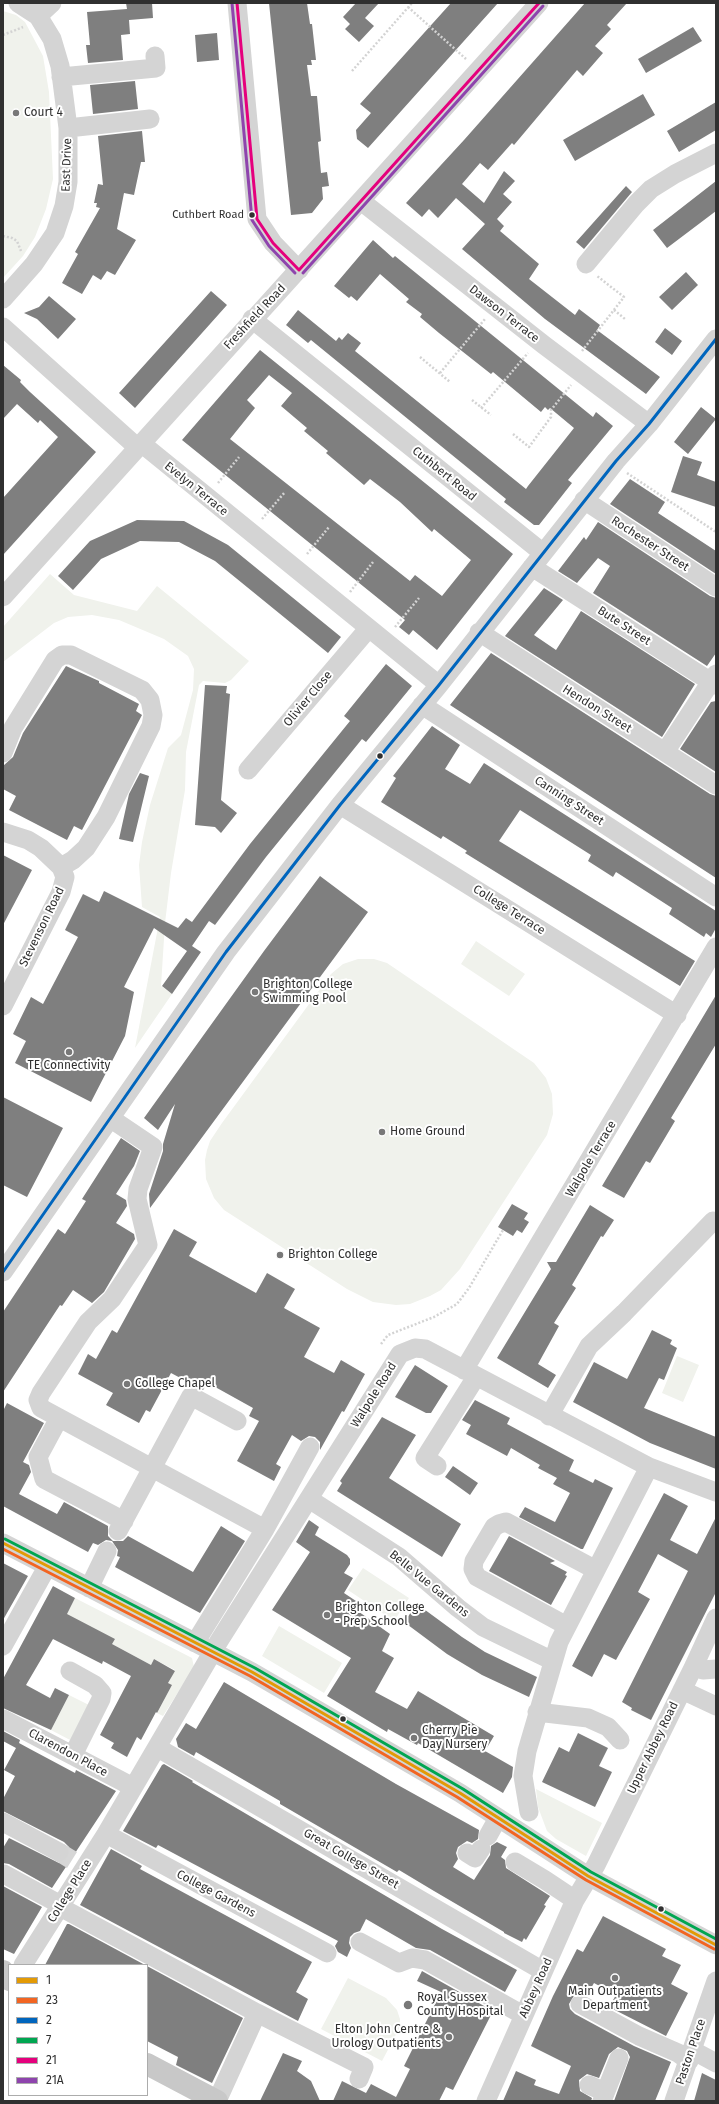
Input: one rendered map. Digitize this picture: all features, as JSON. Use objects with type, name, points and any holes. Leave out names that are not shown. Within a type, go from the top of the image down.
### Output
[{"type":"main road","points":[[148,2065],[217,2101]]},
{"type":"street","points":[[18,3],[31,22],[52,3]]},
{"type":"street","points":[[237,3],[257,219],[273,243],[299,270]]},
{"type":"street","name":"Freshfield Road","points":[[3,597],[252,319],[299,270],[539,3]]},
{"type":"street","name":"East Drive","points":[[3,299],[45,250],[60,218],[68,182],[68,128],[58,57],[52,39],[31,22]]},
{"type":"street","points":[[61,77],[156,68],[155,56]]},
{"type":"street","points":[[68,128],[150,119]]},
{"type":"street","points":[[589,269],[651,189],[675,174],[716,153]]},
{"type":"street","name":"Dawson Terrace","points":[[361,201],[544,345],[649,424]]},
{"type":"street","name":"Cuthbert Road","points":[[252,319],[538,560]]},
{"type":"street","name":"Evelyn Terrace","points":[[3,327],[139,445],[439,685]]},
{"type":"street","points":[[3,1272],[226,952],[340,805],[439,685],[479,632],[538,560],[584,500],[712,350]]},
{"type":"street","name":"Rochester Street","points":[[584,500],[716,587]]},
{"type":"street","name":"Bute Street","points":[[538,560],[714,680]]},
{"type":"street","name":"Olivier Close","points":[[248,770],[368,629]]},
{"type":"street","name":"Hendon Street","points":[[479,632],[716,785]]},
{"type":"street","points":[[3,753],[13,728],[55,660],[62,655],[71,655],[142,690],[150,700],[153,715],[151,726],[106,817],[86,848],[73,860],[61,866],[34,843],[18,836],[3,832]]},
{"type":"street","points":[[665,752],[714,680]]},
{"type":"street","name":"Canning Street","points":[[422,705],[716,897]]},
{"type":"street","name":"College Terrace","points":[[340,805],[677,1015]]},
{"type":"street","name":"Stevenson Road","points":[[3,1006],[64,886],[65,877],[61,866]]},
{"type":"street","name":"Walpole Terrace","points":[[437,1466],[425,1458],[470,1373],[716,947]]},
{"type":"street","points":[[110,1118],[153,1147],[138,1189],[137,1199],[148,1245],[112,1299],[88,1322],[41,1393],[38,1400],[41,1408],[264,1529]]},
{"type":"street","points":[[549,1416],[589,1346],[624,1313],[713,1221]]},
{"type":"street","name":"Walpole Road","points":[[213,1652],[400,1354],[415,1348],[425,1349],[549,1416],[649,1467],[716,1492]]},
{"type":"street","points":[[59,1418],[38,1457],[44,1479],[121,1526],[191,1396],[237,1421]]},
{"type":"street","points":[[195,1643],[264,1529],[310,1447]]},
{"type":"street","points":[[529,1812],[523,1776],[527,1750],[537,1712],[559,1642],[649,1467]]},
{"type":"street","name":"Belle Vue Gardens","points":[[309,1499],[399,1557],[483,1627],[553,1661]]},
{"type":"street","points":[[567,1626],[477,1577],[473,1569],[474,1561],[494,1527],[506,1522],[596,1570]]},
{"type":"street","points":[[3,1543],[259,1675],[460,1793],[588,1876],[716,1945]]},
{"type":"street","points":[[89,1588],[107,1551]]},
{"type":"street","points":[[3,1646],[47,1567]]},
{"type":"street","name":"Upper Abbey Road","points":[[588,1876],[596,1865],[716,1618]]},
{"type":"street","name":"College Place","points":[[24,1964],[60,1906],[72,1860],[106,1834],[133,1787],[158,1748],[213,1652]]},
{"type":"street","points":[[694,1666],[703,1670],[716,1669]]},
{"type":"street","points":[[70,1672],[95,1685],[102,1693],[101,1699],[72,1755]]},
{"type":"street","points":[[682,1690],[716,1706]]},
{"type":"street","points":[[537,1712],[588,1718],[608,1727],[620,1740]]},
{"type":"street","name":"Clarendon Place","points":[[3,1719],[133,1787]]},
{"type":"street","name":"Great College Street","points":[[158,1748],[544,1970]]},
{"type":"street","points":[[478,1846],[498,1818]]},
{"type":"street","points":[[3,1822],[72,1860]]},
{"type":"street","name":"College Gardens","points":[[106,1834],[327,1953]]},
{"type":"street","points":[[515,1862],[575,1900]]},
{"type":"street","points":[[4,1874],[258,2013],[364,2067],[358,2079]]},
{"type":"street","name":"Abbey Road","points":[[486,2101],[575,1900],[588,1876]]},
{"type":"street","points":[[360,1942],[399,1963],[412,1958],[425,1960],[523,2015]]},
{"type":"street","name":"Paston Place","points":[[674,2101],[716,1981]]},
{"type":"street","points":[[580,2004],[639,2036],[678,2053],[716,2063]]},
{"type":"street","points":[[217,2101],[258,2013]]},
{"type":"street","points":[[599,2093],[619,2058]]},
{"type":"path","points":[[352,71],[412,3]]},
{"type":"path","points":[[408,7],[467,59]]},
{"type":"path","points":[[3,35],[31,22]]},
{"type":"path","points":[[3,236],[17,241],[21,255]]},
{"type":"path","points":[[579,355],[624,297],[589,269]]},
{"type":"path","points":[[614,310],[625,319]]},
{"type":"path","points":[[440,373],[485,319]]},
{"type":"path","points":[[481,408],[528,352]]},
{"type":"path","points":[[420,357],[450,382]]},
{"type":"path","points":[[513,434],[529,447],[550,417],[551,410],[571,385]]},
{"type":"path","points":[[472,400],[491,415]]},
{"type":"path","points":[[216,485],[239,457]]},
{"type":"path","points":[[616,461],[628,473],[716,532]]},
{"type":"path","points":[[261,521],[285,492]]},
{"type":"path","points":[[305,556],[329,527]]},
{"type":"path","points":[[349,592],[373,562]]},
{"type":"path","points":[[394,628],[419,598]]},
{"type":"path","points":[[382,1344],[388,1335],[434,1318],[450,1309],[460,1301],[504,1230]]},
{"type":"shaded area","points":[[3,11],[16,15],[25,22],[43,56],[49,92],[53,179],[46,209],[35,237],[23,256],[3,278]]},
{"type":"shaded area","points":[[50,574],[74,595],[137,611],[157,586],[249,661],[231,680],[225,683],[203,681],[199,685],[186,752],[185,790],[171,873],[165,923],[161,986],[172,994],[135,1048],[160,917],[142,907],[139,865],[142,842],[150,805],[168,748],[181,735],[193,690],[194,669],[188,656],[164,639],[119,620],[92,615],[68,617],[54,623],[3,662],[3,627]]},
{"type":"shaded area","points":[[476,941],[525,974],[509,996],[461,964]]},
{"type":"shaded area","name":"Home Ground","points":[[358,959],[374,959],[387,963],[534,1063],[546,1078],[552,1094],[553,1114],[547,1135],[460,1269],[441,1290],[410,1304],[396,1305],[373,1302],[347,1289],[224,1210],[214,1198],[206,1179],[205,1160],[207,1150],[210,1141],[222,1123],[331,974],[343,964]]},
{"type":"shaded area","points":[[677,1356],[699,1365],[683,1402],[662,1393]]},
{"type":"shaded area","points":[[363,1568],[409,1598],[394,1621],[348,1590]]},
{"type":"shaded area","points":[[75,1598],[192,1658],[194,1667],[163,1716],[157,1713],[172,1685],[168,1683],[175,1670],[154,1659],[151,1665],[112,1644],[66,1614]]},
{"type":"shaded area","points":[[279,1626],[342,1663],[324,1693],[262,1656]]},
{"type":"shaded area","points":[[69,1695],[91,1706],[72,1741],[51,1730]]},
{"type":"shaded area","points":[[536,1789],[602,1823],[586,1856],[556,1839],[547,1831],[538,1807]]},
{"type":"shaded area","points":[[348,1978],[386,1998],[397,2010],[400,2019],[400,2027],[382,2061],[321,2029]]},
{"type":"building","points":[[126,3],[152,3],[153,18],[129,20],[130,34],[121,35],[123,60],[88,63],[86,45],[90,45],[87,12],[127,9]]},
{"type":"building","points":[[269,3],[307,3],[310,24],[312,24],[316,60],[311,60],[312,65],[307,65],[311,96],[317,96],[321,141],[318,142],[321,173],[327,172],[329,186],[322,187],[323,199],[312,213],[291,215]]},
{"type":"building","points":[[356,3],[379,3],[365,18],[374,26],[359,42],[345,29],[350,24],[343,17]]},
{"type":"building","points":[[451,3],[498,3],[368,148],[357,139],[356,130],[371,113],[360,104]]},
{"type":"building","points":[[585,3],[627,3],[607,25],[611,29],[595,46],[603,53],[583,76],[577,70],[514,145],[512,143],[488,170],[480,163],[462,184],[484,203],[504,171],[515,181],[503,194],[512,202],[497,219],[504,226],[500,231],[539,264],[529,279],[575,315],[579,309],[600,325],[597,330],[660,377],[646,394],[545,319],[462,249],[485,224],[456,198],[438,218],[429,209],[422,217],[406,203],[464,140]]},
{"type":"building","points":[[693,27],[702,41],[646,73],[638,59]]},
{"type":"building","points":[[217,33],[219,60],[197,62],[195,35]]},
{"type":"building","points":[[135,81],[138,109],[93,114],[90,85]]},
{"type":"building","points":[[643,94],[655,115],[575,161],[563,140]]},
{"type":"building","points":[[716,102],[716,130],[679,152],[667,131]]},
{"type":"building","points":[[142,131],[145,162],[141,162],[134,195],[124,193],[117,229],[136,240],[115,275],[107,271],[101,280],[93,275],[82,294],[62,283],[78,254],[75,252],[100,208],[96,207],[97,203],[94,203],[98,184],[103,185],[98,136]]},
{"type":"building","points":[[716,181],[716,211],[667,248],[653,230]]},
{"type":"building","points":[[626,186],[632,192],[584,249],[576,242]]},
{"type":"building","points":[[373,240],[393,258],[395,256],[593,417],[596,412],[613,426],[568,480],[572,483],[539,525],[534,525],[504,502],[506,499],[311,340],[308,343],[286,325],[298,310],[336,341],[339,337],[342,340],[348,333],[361,343],[355,351],[526,489],[574,428],[550,408],[548,410],[545,407],[541,412],[493,372],[491,374],[439,333],[420,317],[422,314],[406,302],[409,299],[380,274],[357,301],[351,296],[349,298],[334,286]]},
{"type":"building","points":[[686,272],[698,285],[672,310],[659,297]]},
{"type":"building","points":[[211,291],[227,305],[135,408],[119,393]]},
{"type":"building","points":[[49,296],[76,319],[58,339],[37,319],[24,313],[39,307]]},
{"type":"building","points":[[665,328],[682,341],[672,355],[655,342]]},
{"type":"building","points":[[260,350],[513,554],[437,650],[413,630],[409,635],[399,627],[405,620],[182,440]],"holes":[[[269,375],[292,393],[281,406],[307,428],[304,431],[328,451],[326,453],[364,485],[370,479],[400,502],[432,532],[434,529],[471,560],[442,596],[415,575],[410,581],[230,439],[255,408],[247,400]]]},
{"type":"building","points":[[3,365],[21,380],[20,382],[30,392],[96,452],[3,555],[3,498],[58,437],[40,420],[38,423],[17,404],[3,419]]},
{"type":"building","points":[[701,407],[716,419],[688,454],[674,442]]},
{"type":"building","points":[[683,456],[702,462],[697,475],[716,482],[716,507],[671,492]]},
{"type":"building","points":[[630,479],[665,502],[658,513],[716,551],[716,574],[610,504]]},
{"type":"building","points":[[137,520],[184,521],[228,545],[341,637],[328,653],[215,561],[179,542],[140,541],[101,559],[73,590],[58,576],[90,541]]},
{"type":"building","points":[[598,522],[710,596],[716,598],[716,653],[707,666],[593,593],[610,566],[598,558],[577,583],[558,571],[584,537],[586,540]]},
{"type":"building","points":[[544,588],[563,600],[534,635],[556,650],[581,611],[695,684],[662,737],[505,636]]},
{"type":"building","points":[[491,653],[710,794],[716,796],[716,878],[450,705]]},
{"type":"building","points":[[386,664],[412,686],[366,742],[362,739],[266,857],[215,925],[209,921],[192,946],[201,952],[172,994],[162,986],[187,951],[154,928],[124,987],[134,992],[125,1036],[91,1102],[15,1063],[26,1041],[13,1034],[31,997],[43,1004],[78,937],[65,930],[83,894],[99,902],[104,891],[178,928],[186,918],[192,922],[250,844],[350,721],[344,716]]},
{"type":"building","points":[[66,666],[99,681],[99,683],[139,704],[136,711],[142,715],[82,830],[74,826],[67,840],[9,810],[16,796],[3,789],[3,766],[13,757],[23,733]]},
{"type":"building","points":[[205,685],[227,686],[226,693],[230,694],[221,800],[237,813],[221,833],[215,827],[195,825]]},
{"type":"building","points":[[716,701],[716,772],[680,749],[711,702]]},
{"type":"building","points":[[432,726],[460,745],[445,769],[470,784],[484,763],[716,911],[716,928],[711,937],[706,933],[704,937],[669,914],[672,908],[616,872],[613,877],[588,861],[591,855],[520,810],[499,841],[695,961],[680,986],[465,853],[467,851],[443,836],[441,839],[381,802],[396,778],[393,776]]},
{"type":"building","points":[[140,773],[149,776],[133,842],[119,839],[129,794]]},
{"type":"building","points":[[3,855],[32,870],[3,925]]},
{"type":"building","points":[[320,876],[368,912],[150,1208],[149,1194],[163,1151],[163,1144],[175,1104],[158,1130],[144,1118]]},
{"type":"building","points":[[716,995],[716,1044],[671,1118],[675,1121],[650,1163],[646,1161],[624,1198],[602,1186]]},
{"type":"building","points":[[3,1097],[63,1128],[27,1197],[3,1185]]},
{"type":"building","points":[[121,1138],[140,1151],[134,1166],[116,1194],[126,1200],[127,1206],[116,1223],[134,1234],[135,1239],[104,1292],[92,1303],[73,1290],[62,1306],[60,1305],[3,1392],[3,1312],[58,1229],[65,1234],[86,1201],[82,1199]]},
{"type":"building","points":[[512,1204],[528,1213],[524,1219],[529,1222],[522,1233],[517,1230],[513,1236],[498,1227]]},
{"type":"building","points":[[590,1205],[614,1220],[603,1237],[601,1236],[572,1285],[576,1288],[554,1323],[559,1326],[538,1364],[556,1375],[548,1388],[497,1358],[551,1269],[547,1262],[556,1262]]},
{"type":"building","points":[[174,1229],[197,1242],[189,1256],[256,1293],[267,1273],[295,1289],[284,1308],[320,1328],[304,1357],[334,1373],[341,1360],[365,1374],[344,1412],[342,1411],[320,1450],[320,1442],[315,1437],[309,1436],[301,1441],[292,1435],[276,1464],[281,1467],[274,1481],[237,1461],[259,1421],[249,1416],[253,1408],[208,1383],[203,1390],[171,1373],[150,1412],[146,1410],[139,1423],[106,1405],[113,1393],[78,1374],[88,1354],[96,1359],[112,1330],[117,1333]]},
{"type":"building","points":[[652,1330],[672,1340],[670,1344],[677,1348],[664,1380],[659,1378],[644,1408],[716,1437],[716,1469],[650,1443],[573,1402],[594,1362],[627,1379]]},
{"type":"building","points":[[415,1365],[448,1386],[431,1413],[426,1413],[395,1397]]},
{"type":"building","points":[[475,1400],[510,1418],[507,1424],[574,1460],[569,1471],[593,1483],[595,1479],[613,1488],[583,1549],[519,1517],[525,1507],[555,1522],[570,1493],[553,1484],[557,1478],[538,1468],[540,1465],[511,1448],[507,1456],[466,1434],[471,1425],[462,1420]]},
{"type":"building","points":[[7,1403],[44,1423],[23,1462],[29,1465],[31,1472],[19,1494],[57,1514],[64,1502],[108,1526],[108,1536],[113,1541],[123,1541],[128,1536],[193,1572],[221,1526],[245,1541],[200,1613],[115,1567],[120,1557],[117,1556],[118,1550],[112,1541],[106,1540],[98,1545],[93,1543],[88,1552],[3,1506],[3,1411]]},
{"type":"building","points":[[382,1417],[416,1435],[389,1478],[461,1524],[442,1557],[337,1491],[342,1483],[340,1481]]},
{"type":"building","points":[[453,1466],[478,1483],[470,1495],[445,1477]]},
{"type":"building","points":[[664,1493],[688,1506],[670,1540],[697,1554],[716,1517],[716,1592],[651,1720],[631,1710],[632,1708],[622,1702],[688,1571],[658,1554],[638,1592],[650,1599],[616,1660],[604,1654],[592,1677],[572,1666]]},
{"type":"building","points":[[309,1520],[319,1527],[315,1535],[347,1555],[350,1559],[350,1564],[344,1573],[353,1578],[344,1593],[359,1603],[355,1609],[390,1634],[382,1651],[394,1658],[375,1692],[407,1709],[418,1691],[494,1736],[485,1751],[513,1767],[512,1777],[503,1793],[418,1743],[417,1745],[388,1729],[387,1732],[327,1696],[351,1658],[272,1610],[310,1552],[296,1542]]},
{"type":"building","points":[[509,1536],[555,1561],[550,1563],[567,1572],[565,1575],[567,1576],[551,1605],[489,1571]]},
{"type":"building","points":[[3,1563],[28,1576],[3,1620]]},
{"type":"building","points":[[53,1586],[75,1598],[67,1614],[115,1639],[112,1644],[151,1665],[154,1659],[175,1671],[168,1683],[172,1685],[157,1713],[156,1712],[141,1740],[137,1737],[127,1757],[111,1748],[114,1743],[100,1735],[131,1676],[103,1661],[102,1664],[53,1639],[26,1685],[50,1698],[55,1688],[69,1695],[51,1730],[3,1708],[3,1679]]},
{"type":"building","points":[[417,1604],[485,1652],[537,1677],[529,1697],[482,1675],[447,1654],[404,1622]]},
{"type":"building","points":[[224,1682],[396,1784],[479,1830],[478,1839],[472,1843],[467,1841],[458,1847],[456,1853],[458,1859],[453,1867],[474,1880],[490,1855],[491,1846],[497,1842],[507,1847],[501,1857],[505,1860],[506,1868],[550,1896],[544,1905],[546,1906],[526,1940],[524,1938],[522,1942],[504,1933],[399,1870],[397,1872],[280,1804],[280,1801],[196,1752],[194,1756],[178,1747],[176,1739],[186,1723],[196,1729]]},
{"type":"building","points":[[3,1731],[20,1740],[19,1743],[75,1773],[76,1770],[116,1791],[52,1888],[9,1864],[3,1863],[3,1848],[9,1838],[59,1863],[65,1861],[70,1852],[69,1847],[64,1842],[3,1811],[3,1799],[15,1776],[4,1770],[16,1748],[3,1741]]},
{"type":"building","points":[[578,1733],[608,1748],[599,1766],[612,1772],[595,1807],[542,1782],[559,1747],[569,1752]]},
{"type":"building","points":[[164,1764],[442,1929],[517,1970],[505,1992],[430,1950],[416,1948],[366,1919],[360,1931],[354,1933],[350,1937],[349,1943],[351,1948],[347,1957],[338,1952],[335,1946],[338,1941],[158,1845],[156,1848],[123,1831]]},
{"type":"building","points":[[111,1849],[142,1866],[140,1869],[312,1962],[296,1992],[308,1999],[298,2021],[80,1905]]},
{"type":"building","points":[[3,1886],[42,1907],[14,1954],[3,1949]]},
{"type":"building","points":[[603,1916],[666,1949],[662,1956],[681,1965],[671,1984],[688,1993],[666,2036],[609,2007],[616,1995],[594,1983],[587,1995],[580,1993],[575,1994],[569,2004],[570,2009],[575,2014],[634,2046],[671,2062],[655,2101],[614,2101],[630,2057],[627,2051],[618,2047],[609,2054],[599,2078],[587,2074],[579,2080],[580,2091],[592,2098],[591,2101],[503,2101],[516,2071],[536,2080],[534,2085],[559,2094],[571,2066],[531,2046],[553,1996],[577,1949],[583,1952]]},
{"type":"building","points":[[67,1924],[69,1924],[143,1964],[46,1964]]},
{"type":"building","points":[[148,1967],[243,2018],[212,2083],[176,2065],[178,2057],[148,2042]]},
{"type":"building","name":"Elton John Centre & Urology Outpatients","points":[[422,1971],[493,2011],[453,2090],[446,2087],[439,2101],[333,2101],[342,2081],[366,2093],[371,2084],[396,2097],[410,2069],[404,2066],[441,1992],[417,1981]]},
{"type":"building","points":[[283,2053],[302,2061],[297,2071],[311,2081],[320,2101],[260,2101]]},
{"type":"building","points":[[702,2073],[716,2080],[716,2101],[694,2101]]},
{"type":"tunnel","points":[[59,1852],[72,1860]]},
{"type":"transit line","name":"21A","points":[[232,3],[252,220],[269,246],[295,273]]},
{"type":"transit line","name":"21","points":[[237,3],[257,219],[273,243],[299,270]]},
{"type":"transit line","name":"21","points":[[299,270],[539,3]]},
{"type":"transit line","name":"21A","points":[[303,273],[543,6]]},
{"type":"transit line","name":"2","points":[[3,1272],[226,952],[340,805],[439,685],[616,461],[649,424],[716,339]]},
{"type":"transit line","name":"7","points":[[5,1539],[255,1668],[463,1789],[591,1872],[716,1939]]},
{"type":"transit line","name":"1","points":[[3,1543],[252,1672],[460,1793],[588,1876],[716,1945]]},
{"type":"transit line","name":"23","points":[[3,1549],[250,1676],[457,1797],[586,1880],[714,1949]]},
{"type":"place","name":"Court 4","points":[[16,113]]},
{"type":"place","name":"Cuthbert Road","points":[[252,215]]},
{"type":"place","name":"Brighton College Swimming Pool","points":[[255,992]]},
{"type":"place","name":"TE Connectivity","points":[[69,1052]]},
{"type":"place","name":"Home Ground","points":[[382,1132]]},
{"type":"place","name":"Brighton College","points":[[280,1255]]},
{"type":"place","name":"College Chapel","points":[[127,1384]]},
{"type":"place","name":"Brighton College - Prep School","points":[[327,1615]]},
{"type":"place","name":"Cherry Pie Day Nursery","points":[[414,1738]]},
{"type":"place","name":"Main Outpatients Department","points":[[615,1978]]},
{"type":"place","name":"Royal Sussex County Hospital","points":[[408,2005]]},
{"type":"place","name":"Elton John Centre & Urology Outpatients","points":[[449,2037]]}]
